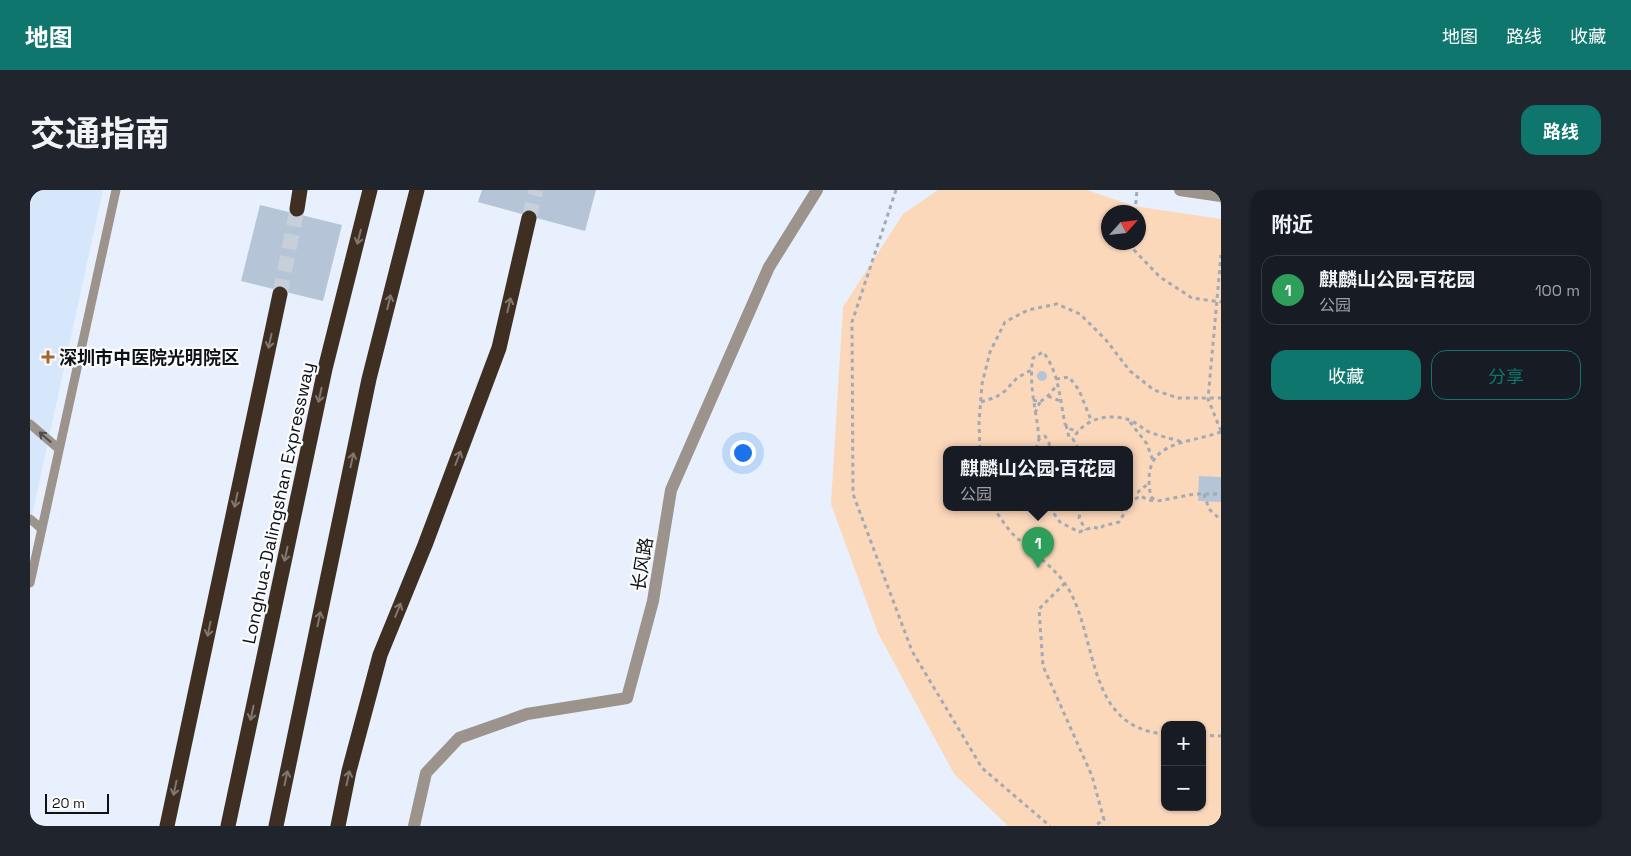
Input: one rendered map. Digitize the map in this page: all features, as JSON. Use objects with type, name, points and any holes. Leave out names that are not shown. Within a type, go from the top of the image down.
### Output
[{"type":"highway","points":[[297,208],[300,190]]},
{"type":"highway","name":"Longhua-Dalingshan Expressway","points":[[228,826],[325,369],[370,190]]},
{"type":"highway","points":[[276,826],[370,379],[417,190]]},
{"type":"highway","points":[[338,826],[349,772],[380,655],[425,545],[499,348],[530,218]]},
{"type":"highway","points":[[167,826],[280,294]]},
{"type":"street","name":"长风路","points":[[414,826],[426,773],[459,738],[527,714],[627,698],[653,601],[671,490],[769,268],[817,190]]},
{"type":"street","points":[[1180,190],[1221,196]]},
{"type":"lane","points":[[30,583],[116,190]]},
{"type":"lane","points":[[30,424],[59,449]]},
{"type":"lane","points":[[30,519],[42,529]]},
{"type":"path","points":[[896,190],[852,322],[853,494],[912,650],[932,684],[982,768],[1050,826]]},
{"type":"path","points":[[1136,205],[1137,190]]},
{"type":"path","points":[[1134,250],[1160,277],[1192,298],[1219,302]]},
{"type":"path","points":[[1157,501],[1151,497],[1149,482],[1153,462],[1157,454],[1184,442],[1212,436],[1221,432],[1208,399],[1219,302],[1221,255]]},
{"type":"path","points":[[980,446],[982,384],[990,352],[1006,322],[1028,310],[1057,304],[1080,314],[1106,340],[1130,371],[1154,390],[1178,398],[1221,398]]},
{"type":"path","points":[[1037,446],[1040,439],[1033,400],[1031,370],[1034,358],[1043,352],[1050,362],[1056,379],[1069,437],[1073,439],[1076,446]]},
{"type":"path","points":[[980,402],[1005,392],[1017,378],[1031,370]]},
{"type":"path","points":[[1056,379],[1069,377],[1079,390],[1091,420]]},
{"type":"path","points":[[1035,414],[1040,402],[1048,396],[1057,384]]},
{"type":"path","points":[[1048,396],[1060,401]]},
{"type":"path","points":[[1033,400],[1040,402]]},
{"type":"path","points":[[1073,439],[1078,431],[1091,420],[1108,418],[1128,420],[1161,436],[1184,442]]},
{"type":"path","points":[[1128,420],[1147,444],[1153,462]]},
{"type":"path","points":[[1065,424],[1070,429],[1078,431]]},
{"type":"path","points":[[1040,439],[1045,436],[1050,446]]},
{"type":"path","points":[[1133,493],[1138,492],[1149,482]]},
{"type":"path","points":[[1204,494],[1210,509],[1221,520]]},
{"type":"path","points":[[1133,501],[1141,496],[1148,500],[1157,501],[1175,497],[1221,494]]},
{"type":"path","points":[[995,511],[1014,535],[1065,583],[1076,604],[1098,678],[1109,702],[1130,724],[1152,733],[1161,734]]},
{"type":"path","points":[[1052,511],[1060,522],[1079,532],[1093,527],[1100,529],[1103,526],[1118,522],[1124,511]]},
{"type":"path","points":[[1081,511],[1079,518],[1086,530]]},
{"type":"path","points":[[1065,583],[1039,608],[1043,666],[1092,776],[1104,820],[1094,826]]},
{"type":"path","points":[[1206,735],[1221,736]]},
{"type":"shaded area","name":"深圳市中医院光明院区","points":[[30,190],[103,190],[30,524]]},
{"type":"shaded area","points":[[938,190],[1087,190],[1131,205],[1101,205],[1101,250],[1146,250],[1146,208],[1221,219],[1221,826],[1008,826],[954,774],[878,633],[831,504],[843,307],[903,214]]},
{"type":"building","points":[[482,190],[596,190],[585,231],[478,202]]},
{"type":"building","points":[[260,205],[342,225],[323,301],[241,281]]},
{"type":"building","points":[[1040,371],[1044,371],[1047,376],[1046,380],[1040,381],[1037,378],[1037,374]]},
{"type":"building","points":[[1199,476],[1221,477],[1221,502],[1198,501]]},
{"type":"tunnel","points":[[529,218],[536,190]]},
{"type":"tunnel","points":[[280,294],[297,209]]},
{"type":"place","name":"深圳市中医院光明院区","points":[[48,357]]},
{"type":"place","name":"麒麟山公园·百花园","points":[[1038,568]]}]
